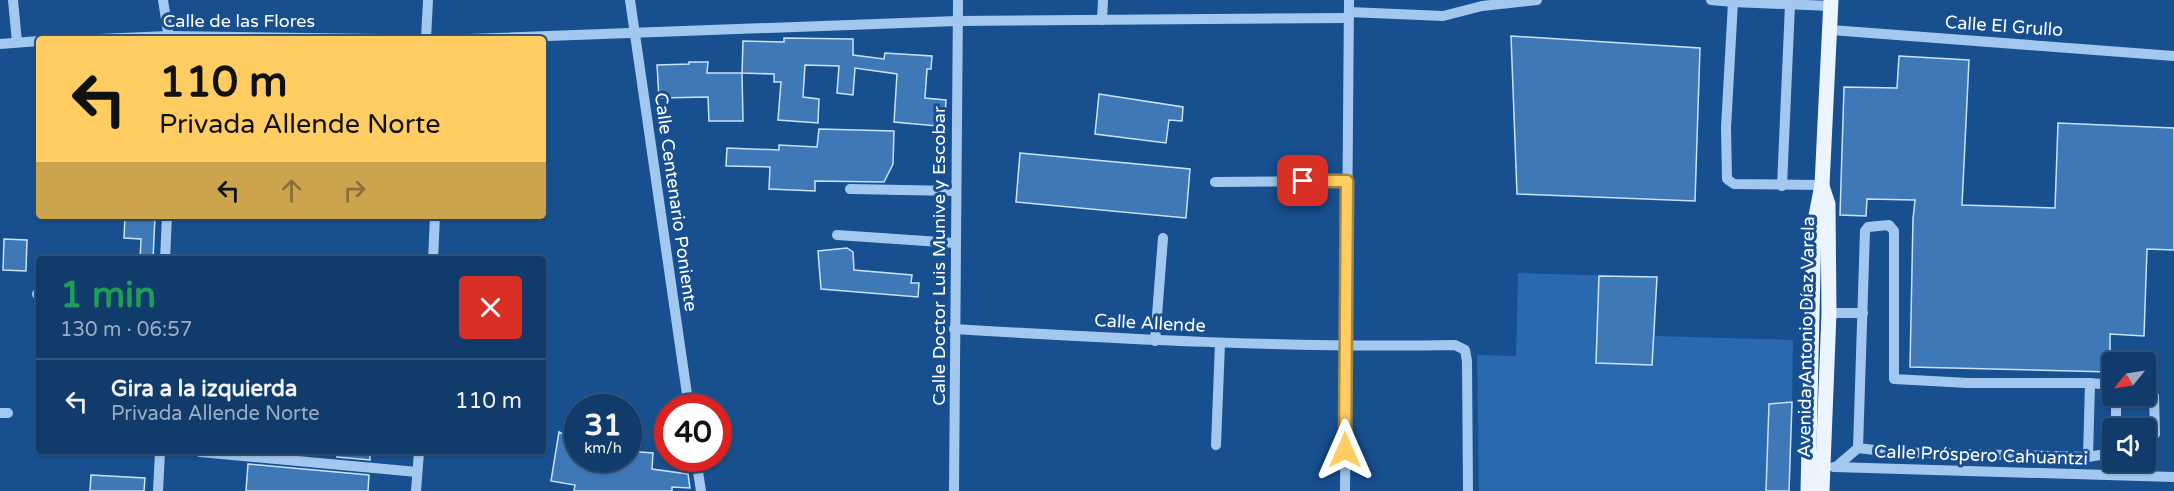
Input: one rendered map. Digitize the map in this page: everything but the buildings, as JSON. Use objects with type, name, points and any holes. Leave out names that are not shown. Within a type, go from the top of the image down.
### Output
[{"type":"main road","name":"Avenida Antonio Díaz Varela","points":[[1808,491],[1814,226],[1822,185],[1831,3]]},
{"type":"main road","name":"Avenida Antonio Díaz Varela","points":[[1822,185],[1828,204],[1829,313],[1825,479]]},
{"type":"street","points":[[13,0],[17,42]]},
{"type":"street","points":[[163,0],[169,36]]},
{"type":"street","points":[[426,36],[428,0]]},
{"type":"street","name":"Calle Centenario Poniente","points":[[630,0],[687,394]]},
{"type":"street","name":"Calle Doctor Luis Munive y Escobar","points":[[954,491],[958,0]]},
{"type":"street","points":[[1102,20],[1103,0]]},
{"type":"street","points":[[1345,491],[1349,0]]},
{"type":"street","points":[[546,36],[957,21],[1349,15],[1443,16],[1482,6],[1537,0]]},
{"type":"street","points":[[1711,0],[1790,5],[1831,3]]},
{"type":"street","points":[[1733,2],[1726,128],[1727,179],[1734,184],[1822,185]]},
{"type":"street","points":[[1782,186],[1790,5]]},
{"type":"street","name":"Calle El Grullo","points":[[1831,30],[2174,56]]},
{"type":"street","points":[[0,44],[36,41]]},
{"type":"street","points":[[1215,182],[1347,181]]},
{"type":"street","points":[[850,189],[955,191]]},
{"type":"street","points":[[165,256],[167,219]]},
{"type":"street","points":[[433,256],[435,219]]},
{"type":"street","points":[[1825,479],[1858,448],[1865,231],[1868,226],[1889,225],[1894,231],[1894,379],[2012,384],[2102,384]]},
{"type":"street","points":[[837,235],[955,243]]},
{"type":"street","points":[[1155,341],[1162,238]]},
{"type":"street","points":[[1829,313],[1863,314]]},
{"type":"street","name":"Calle Allende","points":[[954,329],[1155,341],[1346,347],[1455,345],[1465,350],[1467,361],[1468,491]]},
{"type":"street","points":[[1216,445],[1220,343]]},
{"type":"street","points":[[2088,457],[2090,383]]},
{"type":"street","points":[[1858,448],[1890,452],[2088,457],[2102,455]]},
{"type":"street","points":[[158,491],[160,454]]},
{"type":"street","points":[[222,454],[417,472]]},
{"type":"street","points":[[416,491],[419,454]]},
{"type":"street","points":[[698,472],[701,491]]},
{"type":"street","name":"Calle Próspero Cahuantzi","points":[[1825,479],[2174,477]]},
{"type":"shaded area","points":[[1518,273],[1657,277],[1655,336],[1793,340],[1792,402],[1769,405],[1765,491],[1479,491],[1477,355],[1516,356]]},
{"type":"route","points":[[1303,181],[1347,181],[1345,450]]}]
